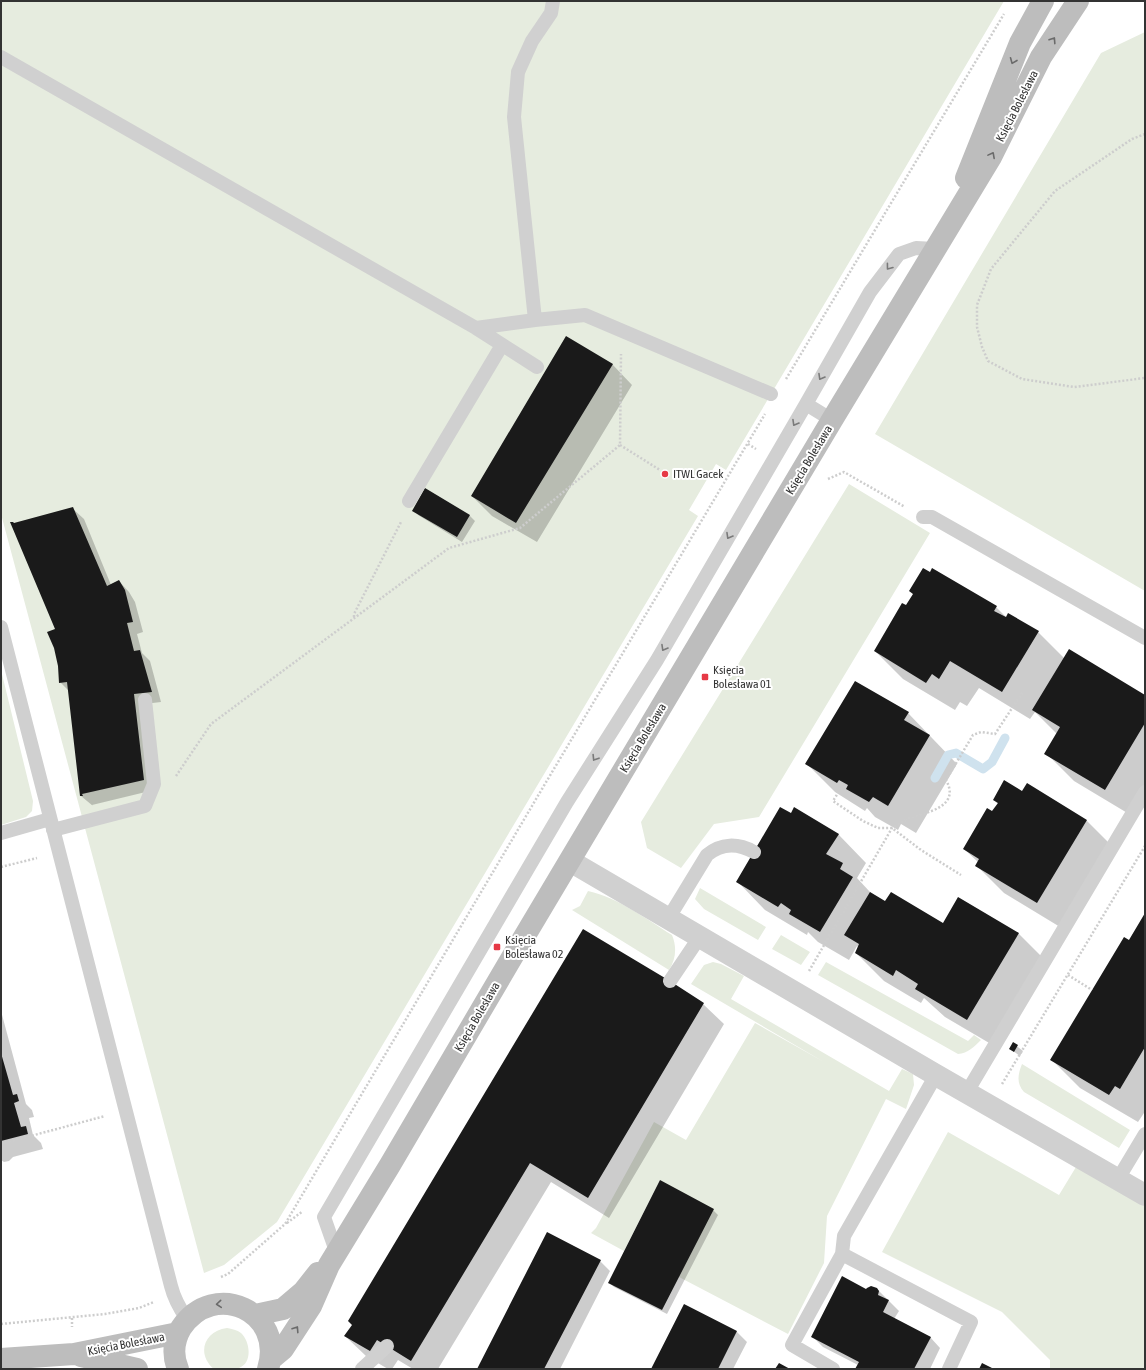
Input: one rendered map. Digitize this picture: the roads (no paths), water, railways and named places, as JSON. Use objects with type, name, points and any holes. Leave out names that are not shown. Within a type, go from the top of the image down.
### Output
[{"type":"street","name":"Księcia Bolesława","points":[[958,212],[967,176],[1020,43],[1043,1]]},
{"type":"street","name":"Księcia Bolesława","points":[[270,1364],[283,1349],[311,1306],[333,1259],[832,420],[991,158],[1041,57],[1078,1]]},
{"type":"street","points":[[570,861],[699,938],[1145,1194]]},
{"type":"street","name":"Księcia Bolesława","points":[[256,1315],[283,1309],[303,1292],[317,1274],[333,1259]]},
{"type":"street","points":[[178,1369],[174,1357],[174,1349],[183,1326],[202,1307],[221,1303],[239,1306],[256,1315],[266,1328],[271,1342],[270,1364]]},
{"type":"street","name":"Księcia Bolesława","points":[[1,1359],[74,1354],[183,1326]]},
{"type":"street","name":"Księcia Bolesława","points":[[74,1354],[137,1369]]},
{"type":"lane","points":[[535,320],[514,117],[518,72],[532,41],[551,13],[553,1]]},
{"type":"lane","points":[[1,57],[476,328],[537,367]]},
{"type":"lane","points":[[333,1259],[324,1218],[545,840],[657,660],[870,292],[899,254],[916,248],[935,250]]},
{"type":"lane","points":[[476,328],[535,320],[585,316],[771,394]]},
{"type":"lane","points":[[409,500],[502,344]]},
{"type":"lane","points":[[806,404],[832,420]]},
{"type":"lane","points":[[923,517],[932,517],[1145,638]]},
{"type":"lane","points":[[1,627],[173,1294],[182,1311],[183,1326]]},
{"type":"lane","points":[[1,833],[51,825],[145,806],[154,784],[145,700]]},
{"type":"lane","points":[[967,1092],[1145,792]]},
{"type":"lane","points":[[668,919],[707,855],[712,850],[725,845],[736,845],[744,846],[754,852]]},
{"type":"lane","points":[[670,981],[699,938]]},
{"type":"lane","points":[[833,1369],[792,1345],[842,1254],[844,1236],[936,1075]]},
{"type":"lane","points":[[1118,1179],[1145,1134]]},
{"type":"lane","points":[[842,1254],[971,1322],[949,1369]]},
{"type":"lane","points":[[362,1369],[386,1346]]},
{"type":"lane","points":[[74,1354],[104,1369]]},
{"type":"waterway","points":[[935,778],[948,755],[956,753],[983,769],[992,762],[1005,738]]},
{"type":"place","name":"ITWL Gacek","points":[[665,474]]},
{"type":"place","name":"Księcia Bolesława 01","points":[[705,677]]},
{"type":"place","name":"Księcia Bolesława 02","points":[[497,947]]}]
